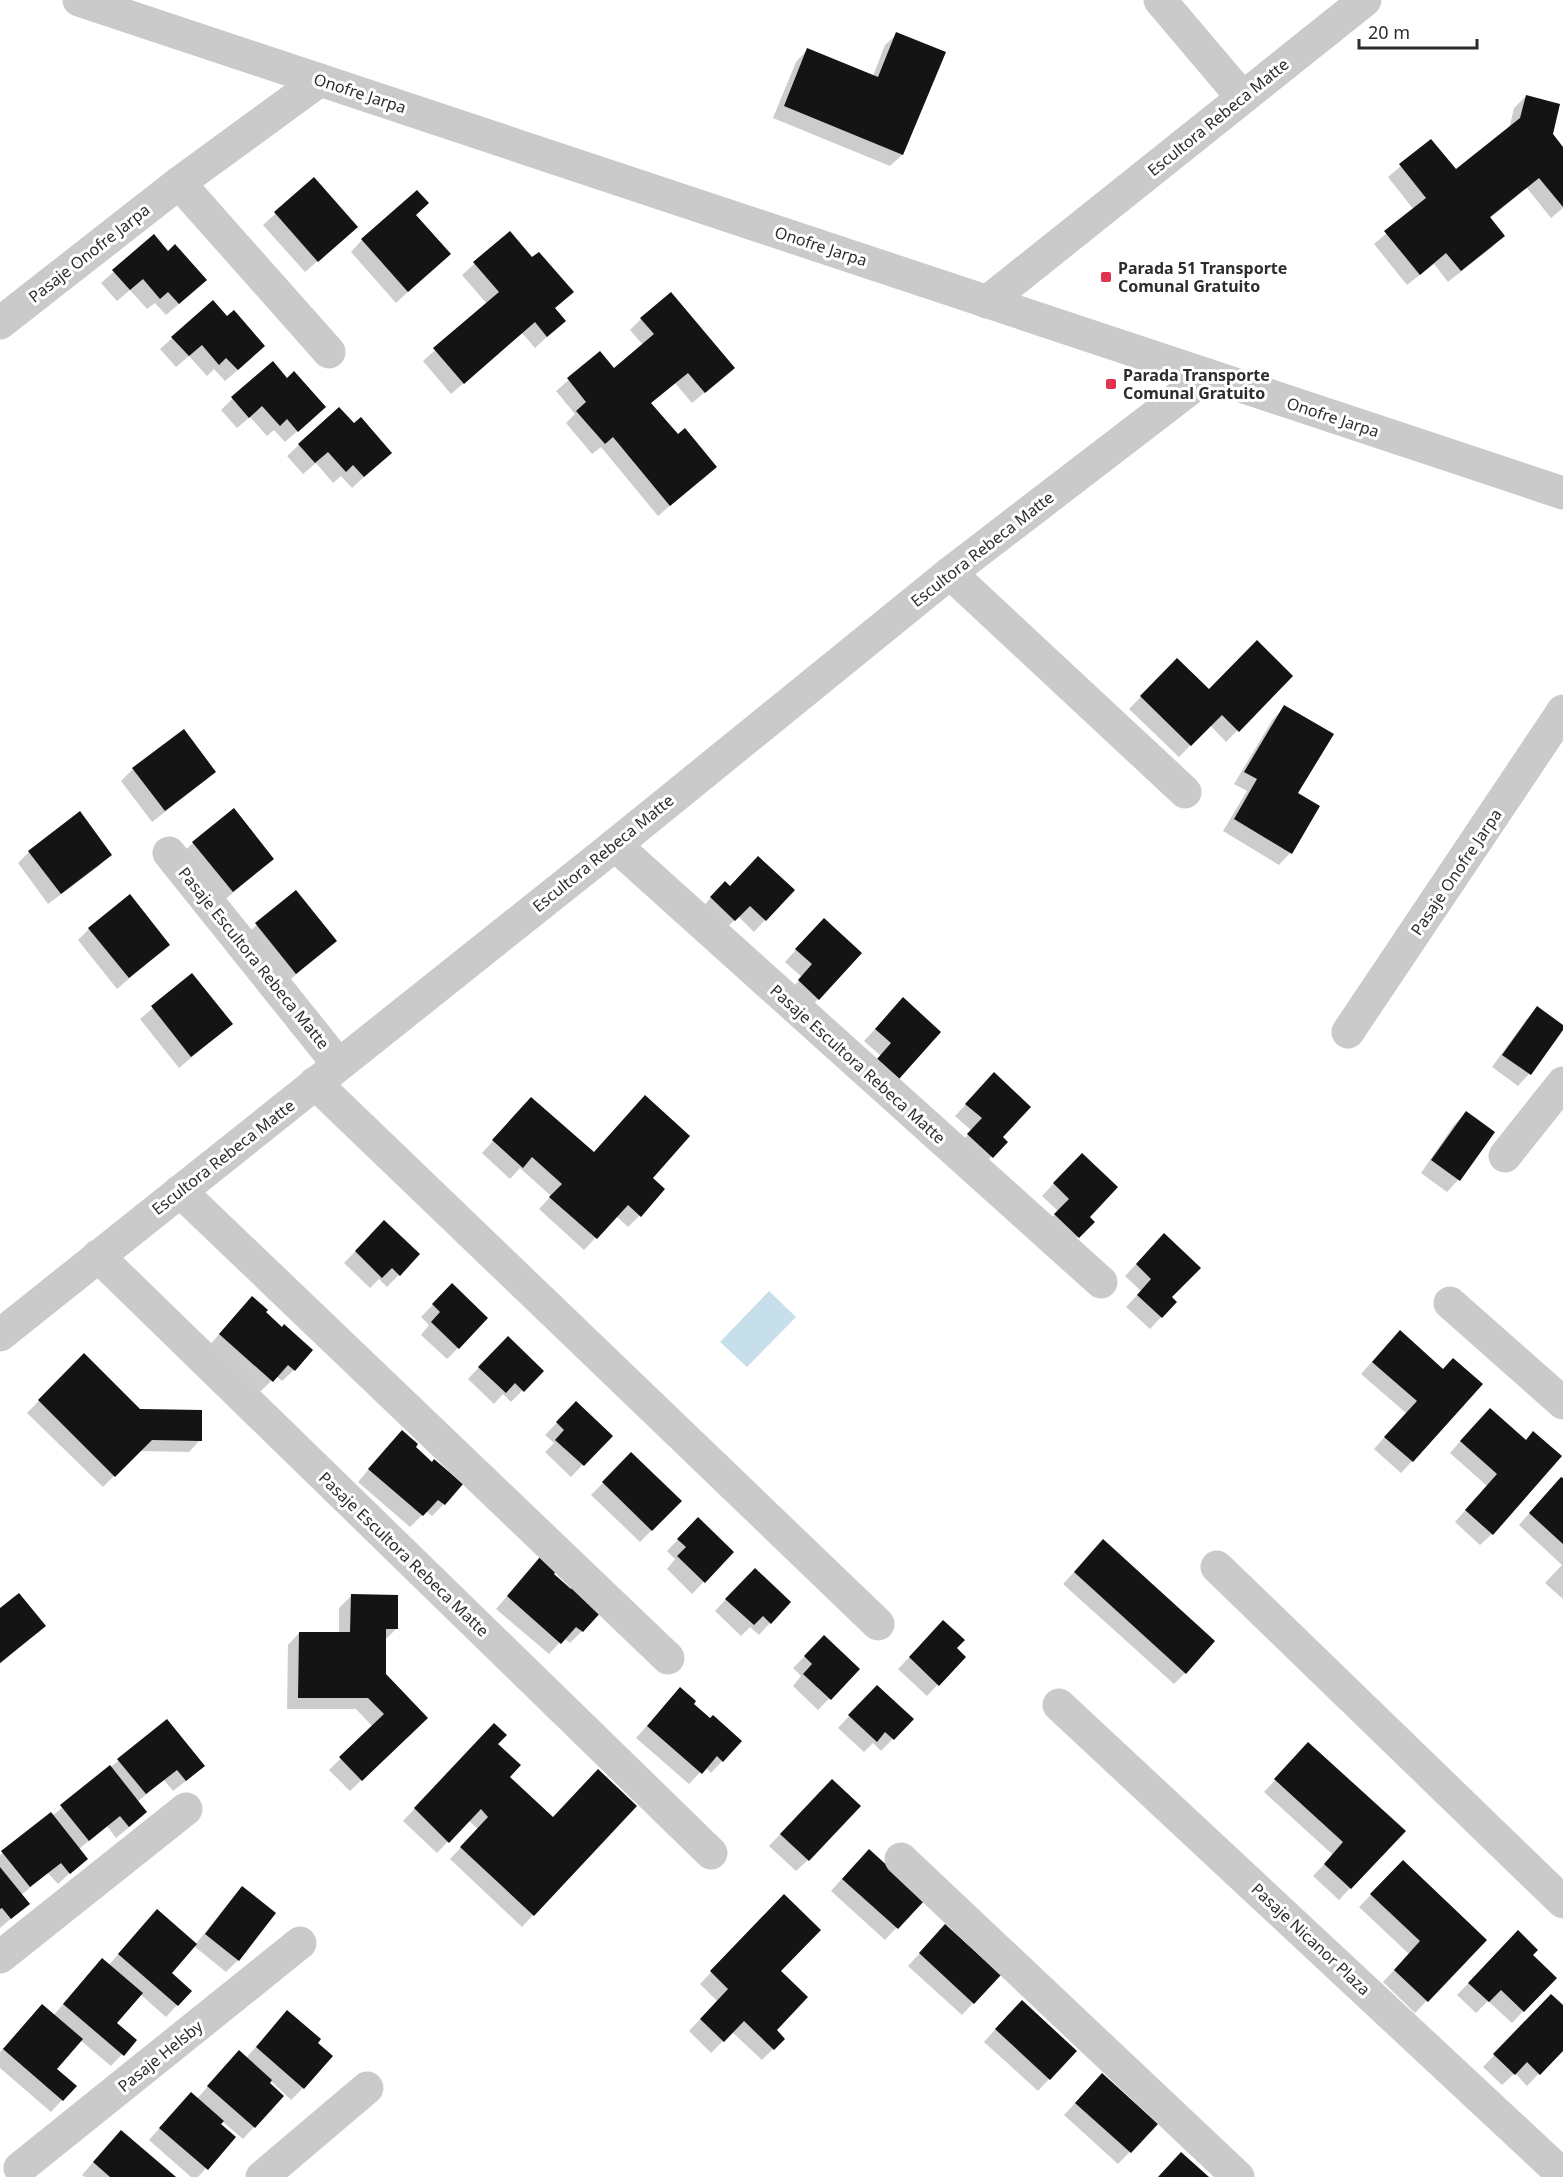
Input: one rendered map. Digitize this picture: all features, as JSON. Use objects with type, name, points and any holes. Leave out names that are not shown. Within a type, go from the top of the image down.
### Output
[{"type":"street","name":"Onofre Jarpa","points":[[79,0],[1563,493]]},
{"type":"street","points":[[1161,0],[1242,97]]},
{"type":"street","name":"Escultora Rebeca Matte","points":[[987,302],[1365,0]]},
{"type":"street","name":"Pasaje Onofre Jarpa","points":[[0,323],[179,183],[320,80]]},
{"type":"street","points":[[179,183],[329,352]]},
{"type":"street","name":"Escultora Rebeca Matte","points":[[0,1335],[615,845],[950,573],[1208,375]]},
{"type":"street","points":[[950,573],[1185,792]]},
{"type":"street","name":"Pasaje Onofre Jarpa","points":[[1348,1032],[1563,711]]},
{"type":"street","name":"Pasaje Escultora Rebeca Matte","points":[[615,845],[1101,1282]]},
{"type":"street","name":"Pasaje Escultora Rebeca Matte","points":[[169,853],[327,1073],[878,1624]]},
{"type":"street","points":[[1505,1156],[1563,1083]]},
{"type":"street","points":[[180,1191],[668,1658]]},
{"type":"street","name":"Pasaje Escultora Rebeca Matte","points":[[98,1256],[711,1853]]},
{"type":"street","points":[[1450,1303],[1563,1403]]},
{"type":"street","points":[[1217,1567],[1563,1902]]},
{"type":"street","name":"Pasaje Nicanor Plaza","points":[[1059,1705],[1563,2175]]},
{"type":"street","points":[[0,1957],[186,1809]]},
{"type":"street","points":[[901,1858],[1238,2177]]},
{"type":"street","name":"Pasaje Helsby","points":[[16,2165],[300,1943]]},
{"type":"street","points":[[262,2177],[367,2088]]},
{"type":"water","points":[[769,1291],[796,1317],[747,1367],[720,1342]]},
{"type":"building","points":[[896,32],[946,52],[903,155],[784,106],[807,48],[878,77]]},
{"type":"building","points":[[1526,95],[1560,104],[1553,134],[1563,147],[1563,207],[1539,178],[1490,217],[1505,236],[1461,271],[1446,253],[1420,275],[1384,231],[1426,198],[1399,164],[1431,139],[1456,169],[1520,118]]},
{"type":"building","points":[[314,177],[358,227],[318,262],[274,212]]},
{"type":"building","points":[[417,190],[429,203],[416,215],[451,254],[408,292],[361,239]]},
{"type":"building","points":[[510,231],[532,257],[539,252],[574,292],[555,308],[566,321],[547,337],[535,322],[464,384],[433,348],[499,292],[473,262]]},
{"type":"building","points":[[154,234],[168,251],[175,244],[207,280],[179,304],[168,292],[160,299],[143,279],[130,290],[112,270]]},
{"type":"building","points":[[671,292],[735,368],[705,393],[688,373],[651,403],[678,434],[685,428],[717,467],[670,506],[613,437],[605,444],[576,411],[586,402],[567,378],[600,351],[614,368],[654,334],[640,318]]},
{"type":"building","points":[[213,300],[227,316],[234,310],[265,346],[238,370],[226,358],[219,365],[202,345],[189,356],[171,337]]},
{"type":"building","points":[[273,361],[287,378],[294,371],[326,407],[298,432],[287,419],[280,426],[262,406],[249,418],[231,397]]},
{"type":"building","points":[[339,407],[354,423],[361,417],[392,453],[364,477],[353,465],[346,472],[328,452],[315,463],[298,444]]},
{"type":"building","points":[[1257,640],[1293,676],[1239,732],[1222,715],[1191,746],[1140,696],[1177,658],[1209,689]]},
{"type":"building","points":[[1284,705],[1334,734],[1298,793],[1320,806],[1292,854],[1234,819],[1257,779],[1244,772]]},
{"type":"building","points":[[184,729],[216,772],[165,811],[132,768]]},
{"type":"building","points":[[234,808],[274,859],[233,892],[192,842]]},
{"type":"building","points":[[80,811],[112,855],[61,894],[28,851]]},
{"type":"building","points":[[758,856],[795,890],[766,921],[750,906],[735,921],[710,897],[725,881],[730,886]]},
{"type":"building","points":[[296,890],[337,941],[296,974],[255,923]]},
{"type":"building","points":[[130,894],[170,945],[129,978],[88,928]]},
{"type":"building","points":[[824,918],[862,953],[819,1000],[798,980],[812,964],[795,949]]},
{"type":"building","points":[[192,973],[233,1024],[191,1057],[151,1006]]},
{"type":"building","points":[[903,997],[941,1032],[899,1079],[877,1059],[891,1043],[875,1029]]},
{"type":"building","points":[[1537,1006],[1563,1025],[1563,1030],[1531,1075],[1502,1055]]},
{"type":"building","points":[[994,1072],[1031,1107],[1003,1137],[1008,1142],[993,1158],[967,1134],[982,1118],[965,1104]]},
{"type":"building","points":[[645,1095],[690,1136],[653,1178],[665,1189],[641,1217],[628,1205],[597,1239],[549,1197],[562,1184],[532,1157],[523,1168],[492,1140],[531,1097],[594,1152]]},
{"type":"building","points":[[1466,1111],[1495,1132],[1460,1181],[1431,1160]]},
{"type":"building","points":[[1082,1153],[1118,1187],[1090,1217],[1095,1222],[1079,1238],[1054,1214],[1069,1199],[1053,1183]]},
{"type":"building","points":[[384,1220],[420,1254],[400,1276],[392,1268],[382,1278],[355,1251]]},
{"type":"building","points":[[1164,1233],[1201,1268],[1172,1297],[1177,1302],[1162,1318],[1137,1295],[1151,1279],[1136,1264]]},
{"type":"building","points":[[452,1283],[488,1318],[459,1349],[431,1322],[440,1312],[432,1304]]},
{"type":"building","points":[[252,1296],[282,1327],[284,1324],[313,1350],[295,1371],[288,1365],[273,1382],[219,1334]]},
{"type":"building","points":[[1400,1330],[1443,1369],[1453,1358],[1483,1384],[1413,1462],[1384,1437],[1417,1401],[1372,1362]]},
{"type":"building","points":[[508,1336],[544,1371],[524,1392],[515,1383],[506,1393],[478,1367]]},
{"type":"building","points":[[84,1353],[140,1409],[202,1410],[202,1441],[152,1440],[115,1477],[38,1400]]},
{"type":"building","points":[[576,1401],[613,1436],[584,1466],[555,1440],[564,1430],[556,1422]]},
{"type":"building","points":[[1490,1408],[1526,1440],[1533,1431],[1562,1456],[1493,1535],[1465,1510],[1497,1474],[1460,1441]]},
{"type":"building","points":[[402,1430],[418,1444],[416,1447],[432,1462],[434,1459],[463,1484],[445,1505],[438,1500],[423,1516],[368,1469]]},
{"type":"building","points":[[631,1452],[682,1501],[652,1531],[602,1482]]},
{"type":"building","points":[[1561,1477],[1563,1478],[1563,1544],[1529,1513]]},
{"type":"building","points":[[698,1517],[734,1552],[705,1583],[677,1556],[686,1547],[677,1539]]},
{"type":"building","points":[[1103,1539],[1215,1641],[1186,1674],[1074,1572]]},
{"type":"building","points":[[540,1557],[571,1589],[573,1586],[602,1611],[583,1632],[576,1627],[561,1644],[507,1596]]},
{"type":"building","points":[[755,1568],[791,1602],[771,1624],[763,1616],[754,1625],[725,1599]]},
{"type":"building","points":[[19,1593],[46,1626],[0,1663],[0,1608]]},
{"type":"building","points":[[351,1594],[398,1595],[398,1629],[386,1629],[386,1674],[428,1718],[362,1781],[339,1757],[384,1714],[368,1698],[298,1698],[299,1632],[350,1632]]},
{"type":"building","points":[[943,1620],[965,1640],[957,1648],[966,1657],[939,1686],[909,1657]]},
{"type":"building","points":[[824,1635],[860,1669],[831,1700],[803,1674],[812,1664],[804,1656]]},
{"type":"building","points":[[877,1685],[914,1719],[894,1740],[885,1732],[877,1742],[848,1715]]},
{"type":"building","points":[[680,1687],[710,1718],[713,1715],[742,1741],[723,1762],[717,1756],[702,1774],[647,1726]]},
{"type":"building","points":[[167,1719],[205,1766],[186,1781],[177,1770],[146,1794],[117,1759]]},
{"type":"building","points":[[494,1723],[507,1735],[498,1744],[521,1765],[510,1777],[553,1817],[598,1769],[637,1806],[534,1916],[460,1847],[488,1817],[481,1809],[449,1843],[414,1808]]},
{"type":"building","points":[[1308,1742],[1406,1831],[1351,1889],[1324,1864],[1343,1842],[1274,1779]]},
{"type":"building","points":[[110,1765],[147,1812],[129,1827],[120,1816],[89,1841],[60,1805]]},
{"type":"building","points":[[832,1779],[861,1806],[809,1861],[780,1834]]},
{"type":"building","points":[[51,1812],[88,1859],[70,1874],[61,1863],[30,1887],[1,1851]]},
{"type":"building","points":[[869,1849],[925,1900],[898,1929],[842,1879]]},
{"type":"building","points":[[1403,1860],[1487,1940],[1428,2002],[1394,1970],[1420,1941],[1370,1894]]},
{"type":"building","points":[[0,1867],[30,1904],[11,1919],[2,1908],[0,1909]]},
{"type":"building","points":[[242,1886],[276,1913],[239,1961],[205,1934]]},
{"type":"building","points":[[784,1894],[821,1930],[781,1971],[808,1997],[777,2030],[785,2039],[774,2050],[744,2021],[724,2042],[700,2019],[728,1989],[710,1971]]},
{"type":"building","points":[[157,1909],[197,1944],[172,1973],[192,1991],[178,2006],[118,1954]]},
{"type":"building","points":[[945,1924],[1001,1975],[974,2004],[919,1953]]},
{"type":"building","points":[[1518,1930],[1538,1950],[1533,1955],[1557,1978],[1524,2012],[1501,1990],[1489,2002],[1468,1983]]},
{"type":"building","points":[[102,1958],[143,1993],[117,2023],[137,2040],[124,2056],[63,2004]]},
{"type":"building","points":[[1551,1994],[1563,2005],[1563,2051],[1540,2075],[1527,2062],[1515,2075],[1493,2054]]},
{"type":"building","points":[[1022,2000],[1077,2051],[1050,2080],[995,2029]]},
{"type":"building","points":[[42,2004],[83,2039],[57,2069],[77,2086],[63,2101],[3,2049]]},
{"type":"building","points":[[287,2010],[321,2039],[318,2043],[333,2056],[304,2089],[256,2047]]},
{"type":"building","points":[[239,2050],[272,2080],[270,2083],[284,2096],[255,2128],[207,2086]]},
{"type":"building","points":[[1102,2073],[1158,2124],[1131,2153],[1075,2103]]},
{"type":"building","points":[[191,2092],[224,2121],[221,2124],[236,2137],[208,2170],[159,2128]]},
{"type":"building","points":[[121,2130],[176,2177],[110,2177],[93,2162]]},
{"type":"building","points":[[1181,2152],[1209,2177],[1158,2177]]},
{"type":"place","name":"Parada 51 Transporte Comunal Gratuito","points":[[1106,277]]},
{"type":"place","name":"Parada Transporte Comunal Gratuito","points":[[1111,384]]}]
